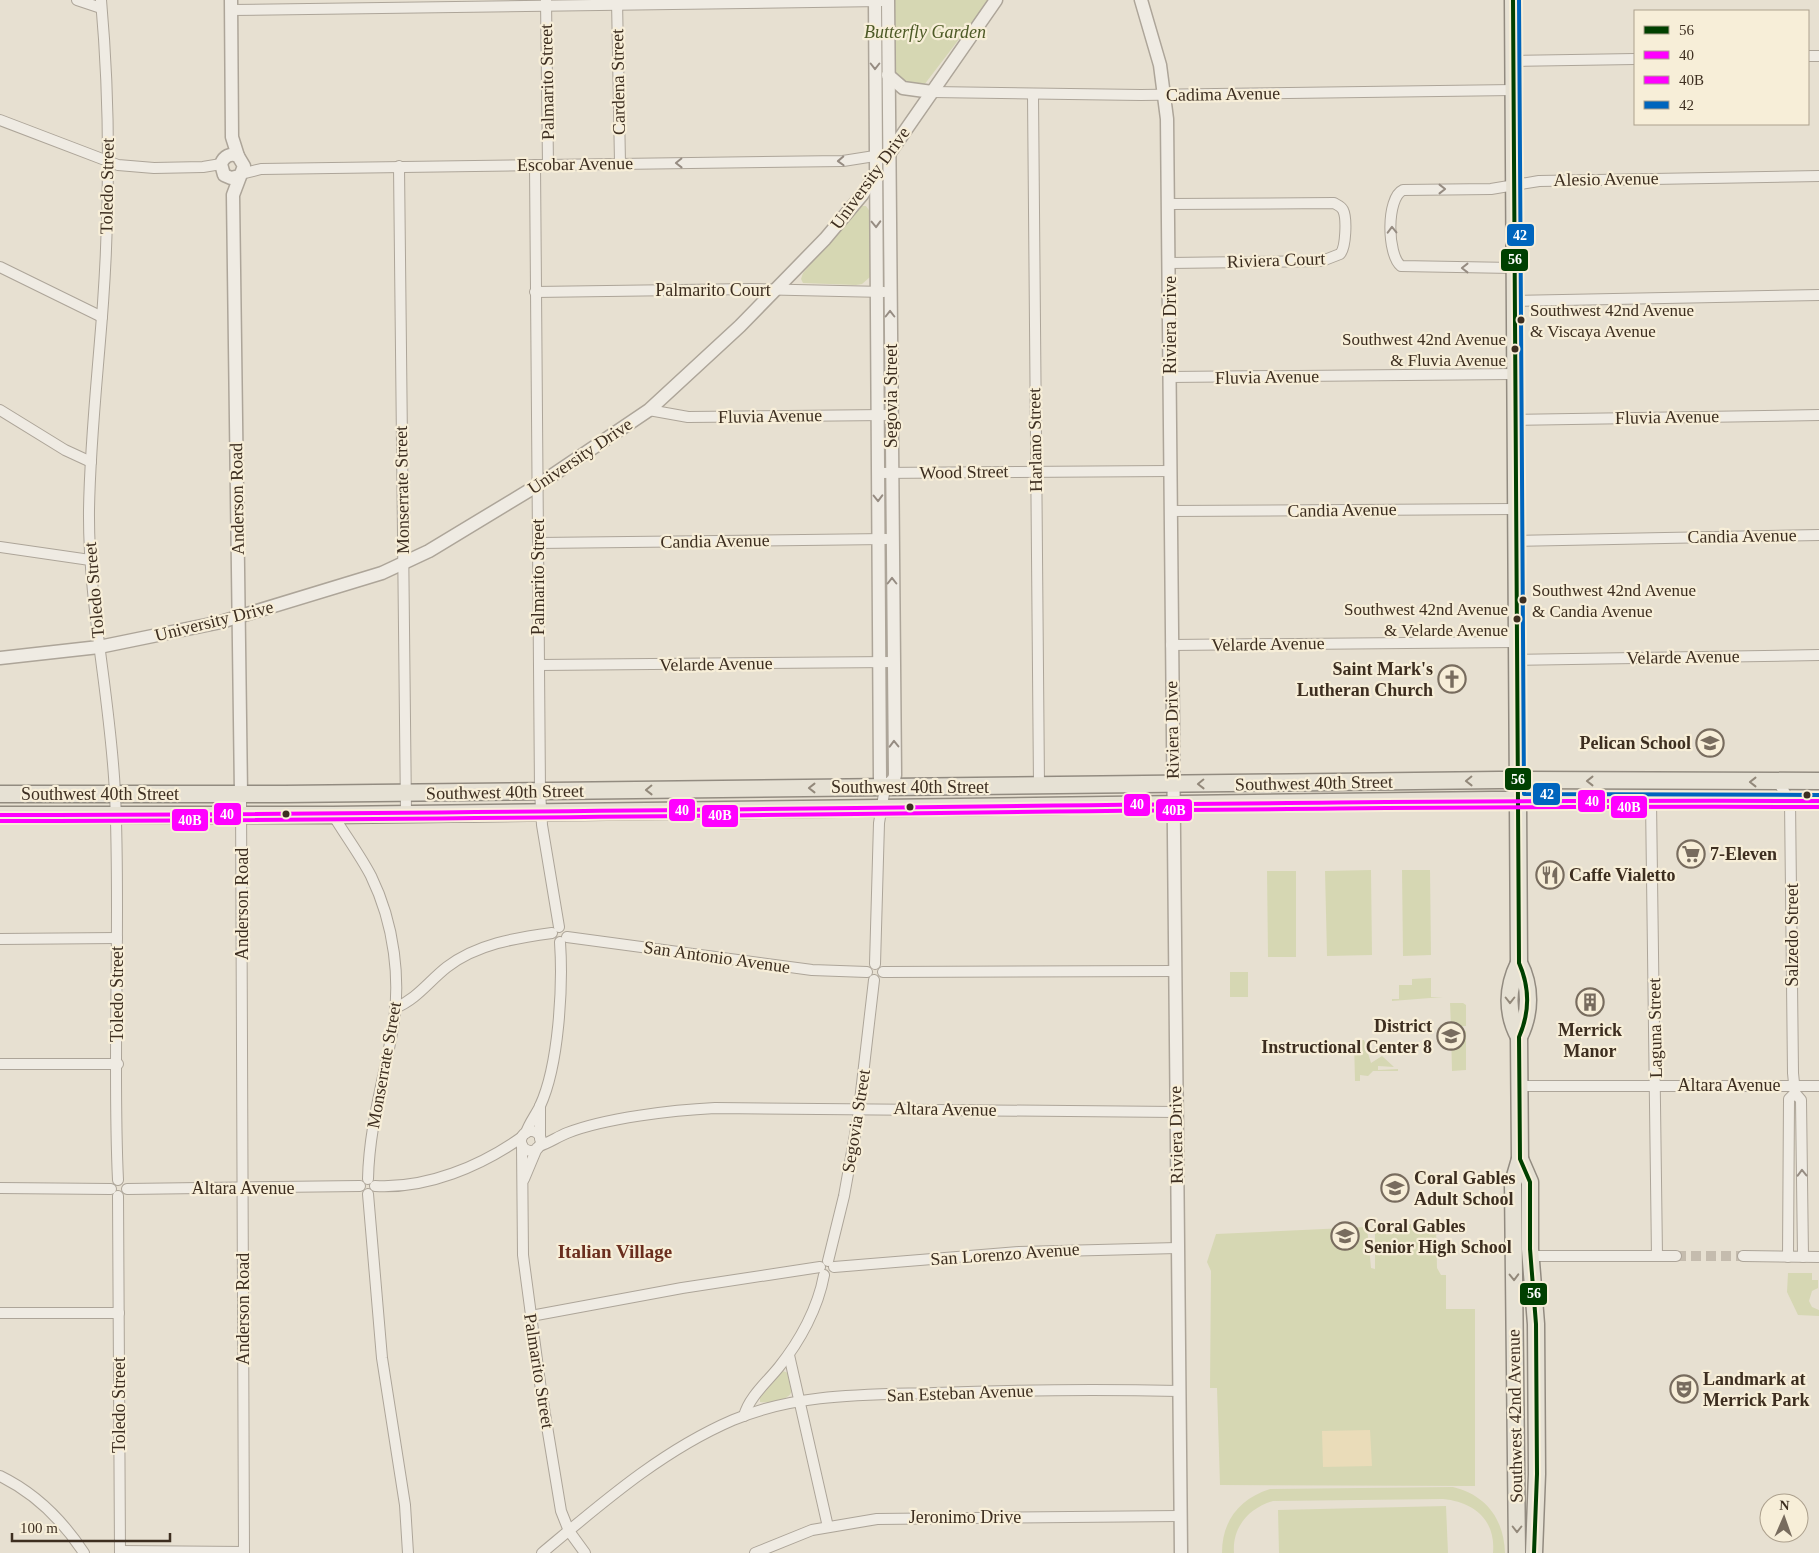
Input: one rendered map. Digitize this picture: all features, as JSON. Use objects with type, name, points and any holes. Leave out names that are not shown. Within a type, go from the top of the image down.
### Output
[{"type":"main road","name":"Southwest 42nd Avenue","points":[[1512,0],[1515,185],[1513,301],[1519,962],[1510,980],[1510,1021],[1519,1037],[1520,1086],[1520,1159],[1513,1183],[1517,1553]]},
{"type":"main road","name":"Southwest 40th Street","points":[[0,794],[406,793],[1518,780],[1819,781]]},
{"type":"main road","name":"Southwest 40th Street","points":[[0,815],[241,815],[1518,800],[1819,801]]},
{"type":"main road","name":"Southwest 42nd Avenue","points":[[1520,1159],[1530,1182],[1531,1256],[1536,1324],[1536,1504],[1534,1553]]},
{"type":"main road","points":[[1516,1504],[1536,1504]]},
{"type":"street","points":[[77,0],[101,4]]},
{"type":"street","points":[[232,167],[231,5],[881,0]]},
{"type":"street","name":"Segovia Street","points":[[875,964],[881,808],[885,788],[894,779],[888,75],[881,0]]},
{"type":"street","name":"Segovia Street","points":[[881,0],[875,175],[880,779],[885,788]]},
{"type":"street","name":"University Drive","points":[[0,658],[99,647],[239,618],[331,590],[403,565],[459,534],[538,485],[649,410],[740,326],[841,221],[996,0]]},
{"type":"street","name":"Riviera Drive","points":[[1141,0],[1158,56],[1165,94],[1169,204],[1172,784],[1181,1553]]},
{"type":"street","name":"Cardena Street","points":[[617,2],[620,163]]},
{"type":"street","name":"Palmarito Street","points":[[546,3],[548,165]]},
{"type":"street","name":"Toledo Street","points":[[101,4],[107,88],[108,162],[102,317],[91,462],[90,560],[116,815],[118,1180]]},
{"type":"street","points":[[1514,61],[1634,59]]},
{"type":"street","points":[[888,75],[903,88],[932,92]]},
{"type":"street","name":"Cadima Avenue","points":[[932,92],[1033,95],[1514,90]]},
{"type":"street","name":"Harlano Street","points":[[1033,95],[1039,786]]},
{"type":"street","name":"Escobar Avenue","points":[[0,120],[108,162],[134,167],[232,167],[260,169],[843,161],[889,153]]},
{"type":"street","name":"Palmarito Street","points":[[535,165],[540,812],[556,930]]},
{"type":"street","name":"Monserrate Street","points":[[399,166],[406,813]]},
{"type":"street","name":"Anderson Road","points":[[232,167],[241,794],[244,1553]]},
{"type":"street","name":"Alesio Avenue","points":[[1513,268],[1409,268],[1398,264],[1394,254],[1392,234],[1392,208],[1396,196],[1403,190],[1410,189],[1491,189],[1539,180],[1819,176]]},
{"type":"street","name":"Riviera Court","points":[[1169,204],[1329,202],[1336,204],[1343,210],[1345,238],[1340,254],[1322,260],[1170,262]]},
{"type":"street","points":[[0,267],[102,317]]},
{"type":"street","name":"Palmarito Court","points":[[535,292],[775,290],[890,292]]},
{"type":"street","points":[[1513,301],[1819,295]]},
{"type":"street","name":"Fluvia Avenue","points":[[1170,377],[1514,374]]},
{"type":"street","points":[[0,410],[65,450],[91,462]]},
{"type":"street","name":"Fluvia Avenue","points":[[649,410],[688,417],[891,415]]},
{"type":"street","name":"Fluvia Avenue","points":[[1515,420],[1819,415]]},
{"type":"street","name":"Wood Street","points":[[878,473],[1170,470]]},
{"type":"street","name":"Candia Avenue","points":[[1170,512],[1515,509]]},
{"type":"street","name":"Candia Avenue","points":[[1515,541],[1819,535]]},
{"type":"street","name":"Candia Avenue","points":[[538,543],[892,539]]},
{"type":"street","points":[[0,547],[90,560]]},
{"type":"street","name":"Velarde Avenue","points":[[1171,645],[1516,642]]},
{"type":"street","name":"Velarde Avenue","points":[[1516,660],[1819,655]]},
{"type":"street","name":"Velarde Avenue","points":[[539,665],[893,662]]},
{"type":"street","points":[[1778,782],[1790,801]]},
{"type":"street","name":"Laguna Street","points":[[1651,801],[1657,1256]]},
{"type":"street","name":"Salzedo Street","points":[[1788,1256],[1789,1099],[1794,1089],[1790,801]]},
{"type":"street","name":"Monserrate Street","points":[[333,814],[370,875],[385,912],[394,962],[396,1008],[374,1120],[368,1187],[382,1358],[405,1505],[408,1553]]},
{"type":"street","points":[[396,1008],[415,997],[447,967],[471,952],[503,941],[556,930],[566,930],[564,939]]},
{"type":"street","points":[[0,939],[117,938]]},
{"type":"street","name":"Palmarito Street","points":[[564,939],[557,1029],[522,1182],[522,1245],[558,1496],[569,1531],[585,1553]]},
{"type":"street","name":"San Antonio Avenue","points":[[564,939],[812,970],[867,972]]},
{"type":"street","points":[[875,964],[882,967],[883,972],[881,977],[874,980],[869,978],[867,972],[870,966],[875,964]]},
{"type":"street","points":[[883,972],[1174,971]]},
{"type":"street","name":"Segovia Street","points":[[789,1355],[813,1310],[826,1268],[844,1196],[860,1108],[874,980]]},
{"type":"street","points":[[0,1064],[118,1064]]},
{"type":"street","name":"Altara Avenue","points":[[1520,1086],[1656,1085],[1794,1089],[1819,1086]]},
{"type":"street","name":"Salzedo Street","points":[[1794,1089],[1801,1100],[1804,1257]]},
{"type":"street","name":"Palmarito Street","points":[[522,1182],[540,1106]]},
{"type":"street","name":"Altara Avenue","points":[[127,1189],[393,1186],[434,1179],[531,1141],[618,1121],[704,1109],[743,1106],[1176,1112]]},
{"type":"street","name":"Altara Avenue","points":[[496,1155],[531,1141],[567,1133]]},
{"type":"street","points":[[0,1188],[114,1192],[124,1194],[127,1189],[124,1182],[118,1180],[112,1184],[114,1192]]},
{"type":"street","name":"Toledo Street","points":[[114,1192],[119,1313],[120,1552]]},
{"type":"street","points":[[1788,1204],[1803,1205]]},
{"type":"street","name":"San Lorenzo Avenue","points":[[531,1316],[682,1288],[826,1268],[1019,1252],[1178,1248]]},
{"type":"street","points":[[1531,1256],[1676,1256]]},
{"type":"street","points":[[1743,1256],[1819,1257]]},
{"type":"street","points":[[0,1312],[119,1313]]},
{"type":"street","points":[[789,1355],[828,1527]]},
{"type":"street","points":[[744,1416],[749,1403],[789,1355]]},
{"type":"street","name":"San Esteban Avenue","points":[[542,1553],[634,1477],[658,1462],[719,1427],[744,1416],[800,1400],[993,1391],[1179,1391]]},
{"type":"street","points":[[0,1476],[20,1487],[46,1507],[84,1553]]},
{"type":"street","name":"Jeronimo Drive","points":[[755,1553],[794,1536],[828,1527],[899,1518],[1180,1516]]},
{"type":"street","points":[[120,1552],[244,1553]]},
{"type":"green space","name":"Butterfly Garden","points":[[893,0],[989,0],[924,85],[905,83],[894,71]]},
{"type":"green space","points":[[860,206],[866,206],[871,213],[870,277],[862,284],[856,285],[803,283],[801,279],[803,273]]},
{"type":"green space","points":[[1371,870],[1372,955],[1327,956],[1325,871]]},
{"type":"green space","points":[[1402,870],[1430,870],[1431,955],[1403,956]]},
{"type":"green space","points":[[1267,871],[1296,871],[1296,957],[1268,957]]},
{"type":"green space","points":[[1230,972],[1248,972],[1248,997],[1230,997]]},
{"type":"green space","points":[[1431,978],[1431,997],[1443,997],[1392,1001],[1392,999],[1399,999],[1399,985],[1412,985],[1412,979]]},
{"type":"green space","points":[[1450,1003],[1463,1003],[1466,1005],[1466,1026],[1451,1027]]},
{"type":"green space","points":[[1466,1031],[1466,1070],[1452,1071],[1451,1032]]},
{"type":"green space","points":[[1354,1040],[1364,1040],[1371,1063],[1382,1056],[1394,1067],[1378,1066],[1378,1070],[1398,1069],[1398,1071],[1373,1071],[1368,1076],[1360,1075],[1360,1081],[1355,1081]]},
{"type":"green space","points":[[1436,1224],[1437,1268],[1441,1275],[1446,1275],[1446,1309],[1475,1309],[1475,1486],[1220,1485],[1217,1388],[1210,1388],[1211,1271],[1207,1262],[1216,1234],[1367,1227],[1371,1268],[1375,1269],[1375,1225]]},
{"type":"green space","points":[[1788,1273],[1812,1273],[1812,1280],[1818,1280],[1818,1288],[1812,1291],[1809,1301],[1812,1307],[1819,1310],[1819,1316],[1798,1315],[1787,1292]]},
{"type":"green space","points":[[783,1371],[788,1373],[792,1387],[791,1393],[784,1399],[760,1402],[760,1397]]},
{"type":"green space","points":[[1453,1487],[1475,1496],[1491,1510],[1501,1529],[1505,1553],[1493,1553],[1491,1531],[1481,1515],[1464,1504],[1443,1499],[1273,1501],[1256,1508],[1244,1520],[1236,1535],[1234,1553],[1222,1553],[1225,1531],[1234,1513],[1249,1499],[1270,1489]]},
{"type":"green space","points":[[1446,1506],[1448,1553],[1279,1553],[1278,1510]]},
{"type":"sand","points":[[1370,1430],[1372,1466],[1323,1467],[1322,1431]]},
{"type":"tunnel","points":[[1676,1256],[1743,1256]]},
{"type":"transit line","name":"56","points":[[1513,0],[1519,963],[1527,991],[1527,1009],[1519,1037],[1520,1159],[1530,1182],[1530,1249],[1536,1324],[1537,1474],[1534,1553]]},
{"type":"transit line","name":"42","points":[[1519,0],[1524,794],[1819,795]]},
{"type":"transit line","name":"40","points":[[0,815],[455,813],[1364,802],[1819,801]]},
{"type":"transit line","name":"40B","points":[[0,821],[455,819],[1364,808],[1819,807]]},
{"type":"place","name":"Southwest 42nd Avenue & Viscaya Avenue","points":[[1521,320]]},
{"type":"place","name":"Southwest 42nd Avenue & Fluvia Avenue","points":[[1515,349]]},
{"type":"place","name":"Southwest 42nd Avenue & Candia Avenue","points":[[1523,600]]},
{"type":"place","name":"Southwest 42nd Avenue & Velarde Avenue","points":[[1517,619]]},
{"type":"place","name":"Saint Mark's Lutheran Church","points":[[1452,679]]},
{"type":"place","name":"Pelican School","points":[[1710,743]]},
{"type":"place","name":"7-Eleven","points":[[1691,854]]},
{"type":"place","name":"Caffe Vialetto","points":[[1550,875]]},
{"type":"place","name":"Merrick Manor","points":[[1590,1002]]},
{"type":"place","name":"District Instructional Center 8","points":[[1451,1036]]},
{"type":"place","name":"Coral Gables Adult School","points":[[1395,1188]]},
{"type":"place","name":"Coral Gables Senior High School","points":[[1345,1236]]},
{"type":"place","name":"Landmark at Merrick Park","points":[[1684,1389]]},
{"type":"district","name":"Italian Village","points":[[615,1251]]}]
